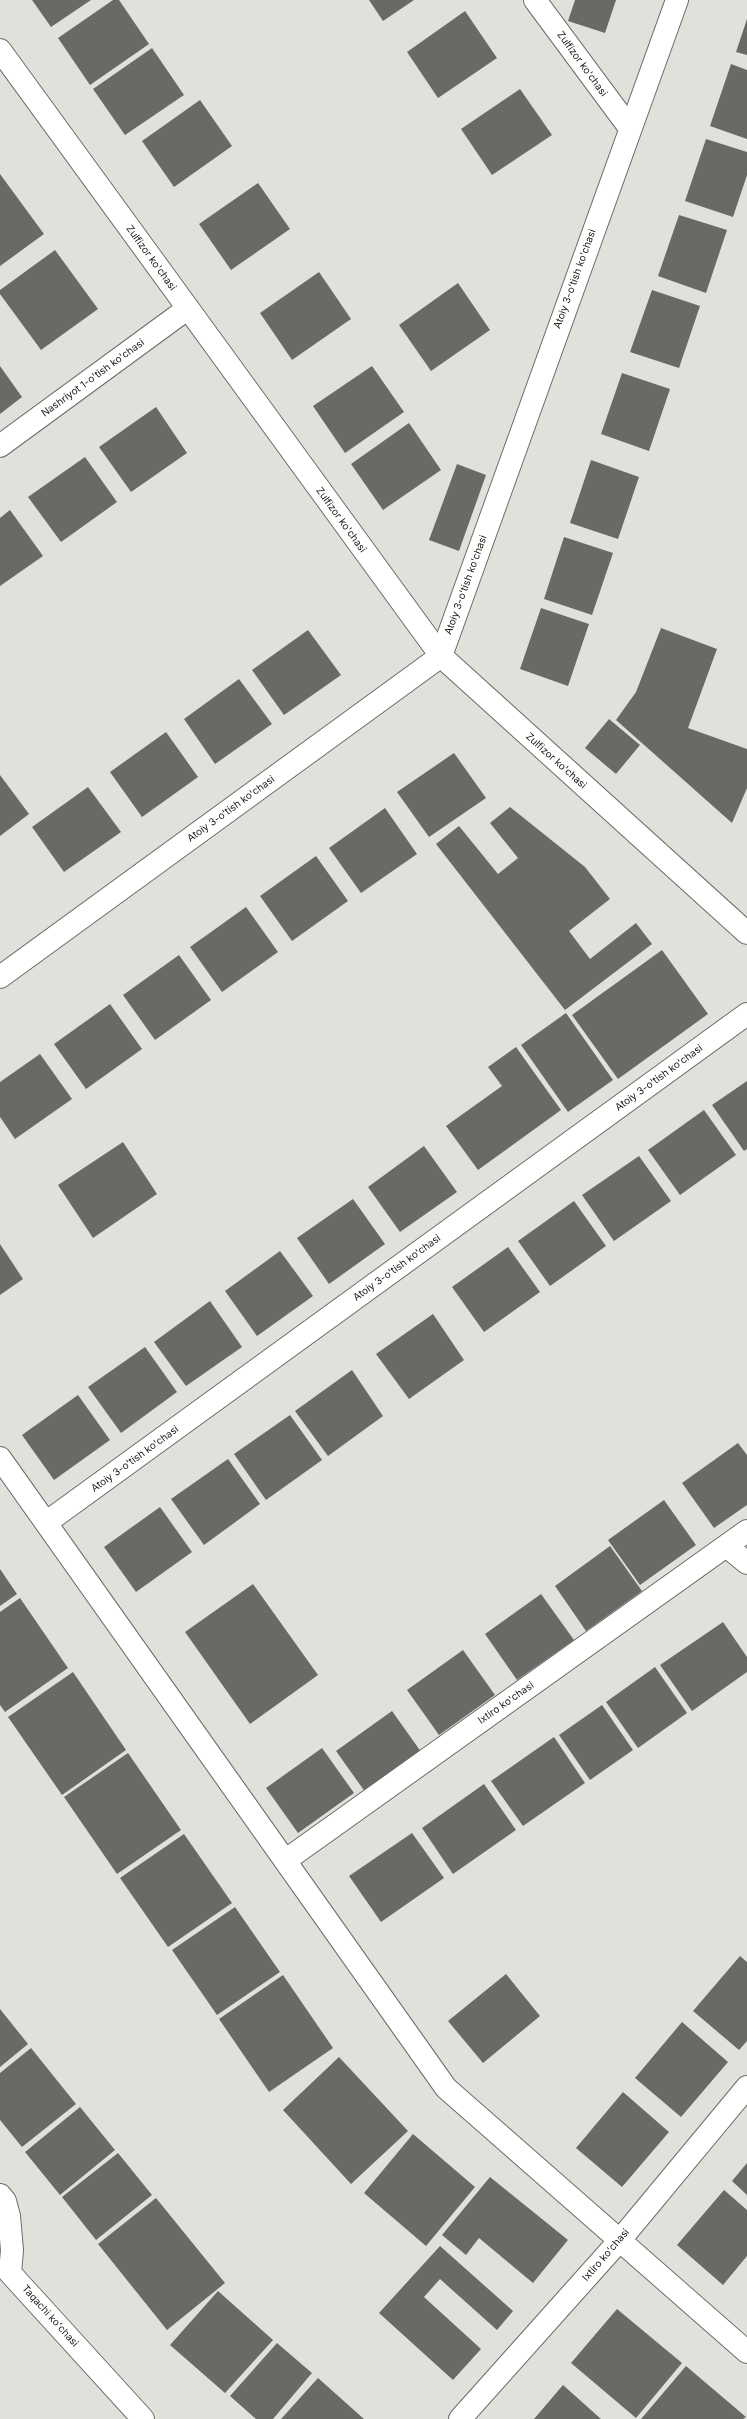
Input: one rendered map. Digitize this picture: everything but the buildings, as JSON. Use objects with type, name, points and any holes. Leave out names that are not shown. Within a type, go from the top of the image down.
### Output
[{"type":"street","name":"Zulfizor ko'chasi","points":[[535,0],[629,127]]},
{"type":"street","name":"Atoiy 3-o'tish ko'chasi","points":[[0,977],[441,656],[629,127],[677,0]]},
{"type":"street","name":"Zulfizor ko'chasi","points":[[0,50],[441,656],[747,933]]},
{"type":"street","name":"Nashriyot 1-o'tish ko'chasi","points":[[0,446],[187,309]]},
{"type":"street","name":"Atoiy 3-o'tish ko'chasi","points":[[47,1522],[747,1014]]},
{"type":"street","points":[[0,1458],[47,1522],[446,2088],[747,2352]]},
{"type":"street","name":"Ixtiro ko'chasi","points":[[286,1860],[747,1531]]},
{"type":"street","points":[[726,1546],[747,1563]]},
{"type":"street","name":"Ixtiro ko'chasi","points":[[460,2419],[620,2240],[747,2087]]},
{"type":"street","name":"Taqachi koʻchasi","points":[[0,2195],[5,2201],[9,2216],[12,2250],[10,2273],[143,2419]]}]
